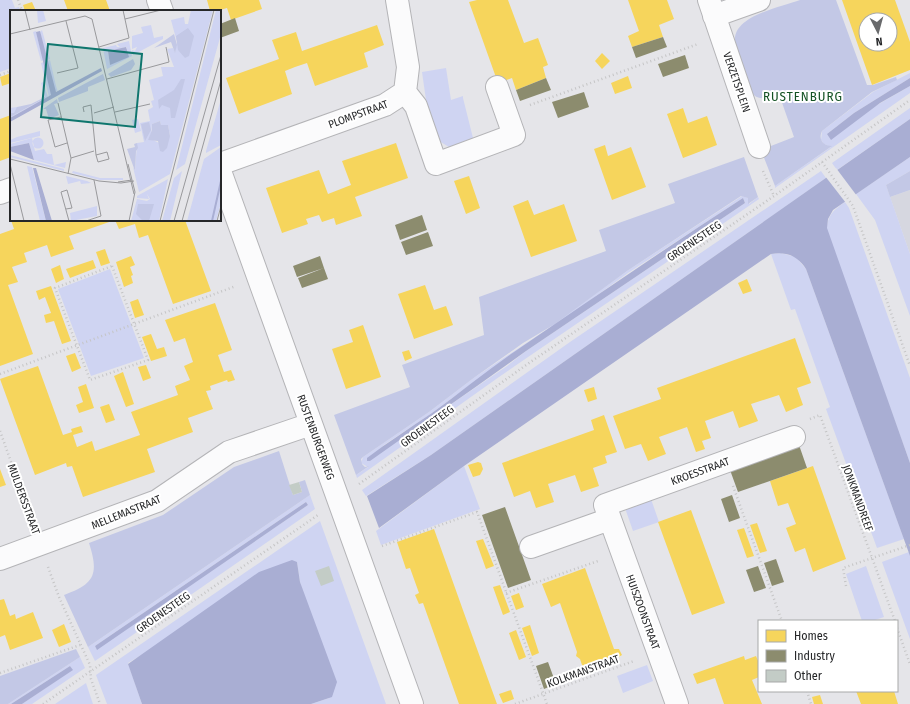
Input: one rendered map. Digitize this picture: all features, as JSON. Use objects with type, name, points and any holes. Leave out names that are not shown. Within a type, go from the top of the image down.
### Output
[{"type":"street","points":[[158,0],[162,10]]},
{"type":"street","points":[[397,0],[408,67],[405,92],[416,106],[436,164],[514,135],[497,87]]},
{"type":"street","points":[[715,17],[759,0]]},
{"type":"street","name":"VERZETSPLEIN","points":[[715,17],[759,147]]},
{"type":"street","name":"PLOMPSTRAAT","points":[[221,164],[385,105],[405,92]]},
{"type":"street","name":"RUSTENBURGERWEG","points":[[221,174],[412,704]]},
{"type":"street","points":[[0,193],[10,189]]},
{"type":"street","name":"MELLEMASTRAAT","points":[[0,559],[157,501],[229,452],[311,424]]},
{"type":"street","name":"KROESSTRAAT","points":[[608,512],[724,462],[794,437]]},
{"type":"street","points":[[531,547],[608,512]]},
{"type":"street","name":"HUISZOONSTRAAT","points":[[608,512],[657,652],[677,704]]},
{"type":"path","points":[[19,0],[22,10]]},
{"type":"path","points":[[506,113],[715,17]]},
{"type":"path","points":[[0,75],[10,71]]},
{"type":"path","name":"GROENESTEEG","points":[[43,704],[339,500],[529,363],[910,100]]},
{"type":"path","points":[[822,162],[853,206],[910,366]]},
{"type":"path","points":[[112,266],[134,323],[148,360],[90,380],[55,288],[112,266]]},
{"type":"path","points":[[0,374],[77,346],[134,323],[259,278]]},
{"type":"path","name":"JONKMANDREEF","points":[[794,437],[797,423],[820,415],[895,620]]},
{"type":"path","name":"MULDERSSTRAAT","points":[[0,431],[58,597],[90,665],[90,672],[100,704]]},
{"type":"path","points":[[724,462],[782,620]]},
{"type":"path","points":[[358,554],[477,512],[547,704]]},
{"type":"path","points":[[846,586],[843,568],[910,544]]},
{"type":"path","points":[[506,593],[622,552]]},
{"type":"path","points":[[898,631],[910,664]]},
{"type":"path","points":[[0,673],[80,644]]},
{"type":"path","name":"KOLKMANSTRAAT","points":[[515,704],[657,652]]},
{"type":"path","points":[[807,692],[811,704]]},
{"type":"shaded area","points":[[0,0],[12,0],[15,8],[19,7],[20,10],[10,10],[10,68],[0,72]]},
{"type":"shaded area","points":[[800,0],[836,0],[867,85],[873,85],[896,77],[897,80],[872,92],[822,131],[822,142],[826,145],[832,146],[775,186],[761,150],[794,137],[779,94],[767,98],[760,98],[754,95],[751,91],[737,54],[735,42],[736,33],[741,25],[749,19]]},
{"type":"shaded area","points":[[446,68],[451,100],[463,96],[473,138],[449,147],[439,141],[426,100],[422,72]]},
{"type":"shaded area","points":[[910,73],[910,78],[854,113],[827,134],[910,86],[910,93],[775,188],[775,186],[831,147],[824,144],[821,140],[822,131],[873,92]]},
{"type":"shaded area","points":[[910,78],[910,86],[880,103],[831,140],[827,134],[854,113]]},
{"type":"shaded area","points":[[910,108],[910,119],[837,170],[832,163]]},
{"type":"shaded area","points":[[910,119],[910,157],[833,210],[828,219],[827,228],[910,463],[910,556],[806,269],[803,264],[795,258],[782,253],[771,254],[464,466],[379,528],[367,496],[431,455]]},
{"type":"shaded area","points":[[744,157],[758,197],[748,204],[748,198],[741,196],[627,271],[555,324],[523,343],[429,412],[363,457],[361,459],[362,464],[365,467],[369,466],[356,475],[334,415],[410,387],[402,365],[484,335],[479,297],[606,251],[599,230],[675,203],[668,184]]},
{"type":"shaded area","points":[[910,157],[910,171],[886,185],[910,254],[910,316],[875,220],[856,194]]},
{"type":"shaded area","points":[[821,171],[826,178],[431,455],[366,496],[362,490],[570,342]]},
{"type":"shaded area","points":[[910,171],[910,190],[890,197],[886,185]]},
{"type":"shaded area","points":[[910,190],[910,254],[890,197]]},
{"type":"shaded area","points":[[742,196],[748,198],[749,204],[758,197],[759,199],[499,377],[357,478],[356,475],[368,467],[361,463],[363,457],[429,412],[475,377],[546,330],[627,271]],"holes":[[[743,198],[745,203],[526,351],[507,366],[368,461],[384,445],[432,413],[513,353],[556,325],[628,273]]]},
{"type":"shaded area","points":[[743,198],[745,203],[526,351],[370,461],[367,461],[367,458],[375,452],[432,413],[504,359],[628,274]]},
{"type":"shaded area","points":[[845,202],[849,208],[910,378],[910,463],[827,233],[827,227],[831,215]]},
{"type":"shaded area","points":[[781,253],[796,257],[806,269],[904,539],[877,548],[826,409],[830,407],[795,309],[791,310],[771,254]]},
{"type":"shaded area","points":[[110,269],[144,358],[91,376],[58,289]]},
{"type":"shaded area","points":[[279,451],[293,495],[302,492],[299,482],[305,480],[310,495],[88,647],[64,595],[82,587],[92,576],[94,563],[89,543],[163,515],[234,467]]},
{"type":"shaded area","points":[[464,466],[480,509],[381,545],[376,531]]},
{"type":"shaded area","points":[[310,495],[315,509],[95,661],[88,647]],"holes":[[[306,502],[308,505],[97,649],[95,646]]]},
{"type":"shaded area","points":[[651,499],[659,522],[633,531],[625,508]]},
{"type":"shaded area","points":[[306,502],[308,505],[97,650],[95,646]]},
{"type":"shaded area","points":[[320,521],[386,704],[311,704],[329,698],[300,582],[297,562],[128,663],[142,704],[107,704],[96,675]]},
{"type":"shaded area","points":[[909,552],[910,556],[910,639],[882,562]]},
{"type":"shaded area","points":[[292,560],[297,562],[300,582],[337,682],[332,697],[311,704],[142,704],[128,664],[259,572]]},
{"type":"shaded area","points":[[866,566],[884,617],[875,620],[862,620],[846,574]]},
{"type":"shaded area","points":[[76,649],[80,657],[8,704],[0,704],[0,676]]},
{"type":"shaded area","points":[[80,657],[85,668],[32,704],[22,704],[72,670],[70,666],[11,704],[8,704]]},
{"type":"shaded area","points":[[647,665],[653,681],[623,693],[617,676]]},
{"type":"shaded area","points":[[70,666],[73,670],[22,704],[11,704]]},
{"type":"shaded area","points":[[86,683],[93,704],[55,704]]},
{"type":"pier","points":[[836,168],[857,196],[846,203],[825,176]]},
{"type":"building: Homes","points":[[64,0],[106,0],[110,10],[68,10]]},
{"type":"building: Homes","points":[[207,0],[259,0],[262,9],[231,20],[227,8],[220,10],[210,10]]},
{"type":"building: Homes","points":[[477,0],[508,0],[524,43],[538,38],[548,65],[543,67],[546,78],[516,90],[512,78],[498,83],[469,2]]},
{"type":"building: Homes","points":[[628,0],[667,0],[674,19],[659,25],[663,37],[632,47],[628,36],[639,31]]},
{"type":"building: Homes","points":[[842,0],[895,0],[910,42],[910,70],[872,85],[860,52],[898,52],[898,12],[858,12],[858,45]]},
{"type":"building: Homes","points":[[32,2],[36,10],[25,10],[23,5]]},
{"type":"building: Homes","points":[[377,25],[384,45],[364,53],[368,67],[315,86],[307,63],[295,67],[285,71],[292,94],[239,114],[226,78],[279,59],[272,40],[296,32],[302,51]]},
{"type":"building: Homes","points":[[602,53],[610,61],[602,69],[595,61]]},
{"type":"building: Homes","points":[[10,73],[10,83],[2,86],[0,77]]},
{"type":"building: Homes","points":[[628,76],[632,88],[615,94],[611,83]]},
{"type":"building: Homes","points":[[683,108],[688,123],[707,116],[717,145],[683,158],[667,114]]},
{"type":"building: Homes","points":[[10,115],[10,157],[0,161],[0,119]]},
{"type":"building: Homes","points":[[396,143],[408,178],[355,197],[362,216],[336,225],[334,218],[322,222],[319,215],[306,219],[308,224],[282,233],[266,188],[319,170],[328,194],[351,185],[342,161]]},
{"type":"building: Homes","points":[[605,145],[608,156],[631,147],[646,187],[612,200],[594,149]]},
{"type":"building: Homes","points":[[469,176],[480,208],[466,214],[454,181]]},
{"type":"building: Homes","points":[[528,200],[534,215],[564,204],[577,241],[531,257],[513,206]]},
{"type":"building: Homes","points":[[11,221],[112,221],[69,236],[74,249],[51,257],[47,245],[24,253],[27,262],[12,267],[18,282],[8,285],[33,354],[0,366],[0,234],[14,229]]},
{"type":"building: Homes","points":[[115,221],[185,221],[211,291],[173,304],[148,235],[139,238],[135,224],[119,229]]},
{"type":"building: Homes","points":[[105,249],[110,263],[101,266],[96,252]]},
{"type":"building: Homes","points":[[131,256],[135,265],[130,267],[133,275],[131,276],[133,283],[124,287],[116,262]]},
{"type":"building: Homes","points":[[93,260],[96,268],[70,278],[66,269]]},
{"type":"building: Homes","points":[[60,265],[64,279],[56,283],[51,269]]},
{"type":"building: Homes","points":[[747,279],[752,291],[743,294],[738,283]]},
{"type":"building: Homes","points":[[425,285],[434,310],[446,306],[453,325],[414,339],[398,294]]},
{"type":"building: Homes","points":[[51,286],[71,341],[62,344],[54,321],[46,323],[44,315],[51,313],[45,297],[39,300],[36,291]]},
{"type":"building: Homes","points":[[138,299],[144,315],[135,318],[130,302]]},
{"type":"building: Homes","points":[[215,303],[232,350],[218,355],[224,372],[231,370],[235,380],[228,382],[227,380],[210,386],[211,390],[206,391],[213,409],[188,418],[193,432],[147,449],[155,472],[83,497],[72,466],[67,467],[66,463],[35,475],[0,379],[38,366],[63,435],[72,432],[71,429],[81,426],[83,432],[73,435],[77,447],[92,441],[95,451],[140,435],[131,412],[178,395],[175,386],[190,380],[184,366],[193,362],[185,338],[174,342],[165,320]]},
{"type":"building: Homes","points":[[363,325],[381,377],[346,389],[332,349],[353,342],[349,330]]},
{"type":"building: Homes","points":[[151,334],[157,349],[164,347],[167,356],[151,361],[142,337]]},
{"type":"building: Homes","points":[[795,338],[811,383],[797,388],[803,405],[786,412],[779,395],[751,404],[758,421],[739,428],[733,411],[705,421],[711,438],[702,441],[705,449],[696,452],[687,427],[659,437],[666,454],[648,461],[641,444],[625,449],[613,416],[661,399],[657,388]]},
{"type":"building: Homes","points":[[409,350],[412,358],[405,361],[402,352]]},
{"type":"building: Homes","points":[[75,353],[81,368],[72,372],[66,356]]},
{"type":"building: Homes","points":[[146,365],[151,378],[143,381],[138,367]]},
{"type":"building: Homes","points":[[123,372],[134,404],[126,407],[114,376]]},
{"type":"building: Homes","points":[[86,384],[94,408],[79,413],[76,405],[83,402],[78,387]]},
{"type":"building: Homes","points":[[594,387],[597,399],[588,402],[584,390]]},
{"type":"building: Homes","points":[[109,404],[115,420],[106,423],[100,407]]},
{"type":"building: Homes","points":[[604,415],[617,452],[605,456],[607,463],[593,468],[599,486],[581,492],[575,475],[548,484],[554,502],[536,508],[530,491],[514,497],[502,463],[594,430],[591,420]]},
{"type":"building: Homes","points":[[478,462],[481,463],[483,469],[480,475],[473,477],[468,465]]},
{"type":"building: Homes","points":[[813,466],[846,559],[813,572],[805,548],[795,552],[786,528],[796,524],[788,503],[778,506],[770,481]]},
{"type":"building: Homes","points":[[0,469],[6,485],[0,487]]},
{"type":"building: Homes","points":[[691,510],[725,603],[692,615],[658,522]]},
{"type":"building: Homes","points":[[757,523],[767,551],[760,553],[750,525]]},
{"type":"building: Homes","points":[[744,528],[754,556],[747,558],[737,530]]},
{"type":"building: Homes","points":[[434,529],[497,704],[459,704],[423,603],[419,604],[415,595],[419,593],[410,568],[406,569],[397,542]]},
{"type":"building: Homes","points":[[483,539],[494,566],[486,569],[476,541]]},
{"type":"building: Homes","points":[[585,568],[614,649],[619,649],[622,655],[617,658],[618,662],[585,674],[580,659],[576,656],[577,652],[560,603],[551,607],[542,584]]},
{"type":"building: Homes","points":[[500,585],[510,612],[503,615],[493,587]]},
{"type":"building: Homes","points":[[519,593],[524,607],[516,610],[511,596]]},
{"type":"building: Homes","points":[[4,599],[10,616],[15,614],[16,619],[33,612],[43,638],[10,650],[5,635],[0,637],[0,600]]},
{"type":"building: Homes","points":[[64,624],[71,642],[59,647],[52,630]]},
{"type":"building: Homes","points":[[530,625],[539,653],[532,656],[522,628]]},
{"type":"building: Homes","points":[[516,630],[526,657],[519,660],[509,633]]},
{"type":"building: Homes","points":[[744,656],[745,660],[756,656],[758,661],[758,677],[752,680],[762,704],[724,704],[715,678],[697,684],[693,674]]},
{"type":"building: Homes","points":[[511,690],[514,699],[503,703],[499,694]]},
{"type":"building: Homes","points":[[856,692],[894,692],[898,704],[861,704]]},
{"type":"building: Homes","points":[[820,695],[823,704],[814,704],[812,697]]},
{"type":"building: Industry","points":[[235,18],[239,31],[221,38],[221,24]]},
{"type":"building: Industry","points":[[663,37],[667,47],[636,58],[632,47]]},
{"type":"building: Industry","points":[[685,55],[689,68],[663,77],[658,64]]},
{"type":"building: Industry","points":[[546,78],[551,90],[520,101],[516,90]]},
{"type":"building: Industry","points":[[584,92],[589,107],[558,118],[552,102]]},
{"type":"building: Industry","points":[[422,215],[427,230],[400,240],[395,225]]},
{"type":"building: Industry","points":[[428,232],[433,246],[406,255],[401,242]]},
{"type":"building: Industry","points":[[320,256],[324,268],[297,277],[293,266]]},
{"type":"building: Industry","points":[[324,268],[328,279],[302,288],[298,278]]},
{"type":"building: Industry","points":[[799,445],[807,468],[738,492],[730,470]]},
{"type":"building: Industry","points":[[732,495],[740,518],[729,522],[721,499]]},
{"type":"building: Industry","points":[[505,507],[531,580],[508,588],[482,515]]},
{"type":"building: Industry","points":[[776,559],[784,582],[772,586],[764,563]]},
{"type":"building: Industry","points":[[758,566],[766,588],[754,592],[746,570]]},
{"type":"building: Industry","points":[[548,662],[556,684],[544,689],[536,666]]},
{"type":"building: Other","points":[[299,482],[302,492],[293,495],[289,485]]},
{"type":"building: Other","points":[[329,566],[334,581],[321,586],[315,571]]},
{"type":"district","name":"RUSTENBURG","points":[[803,96]]}]
